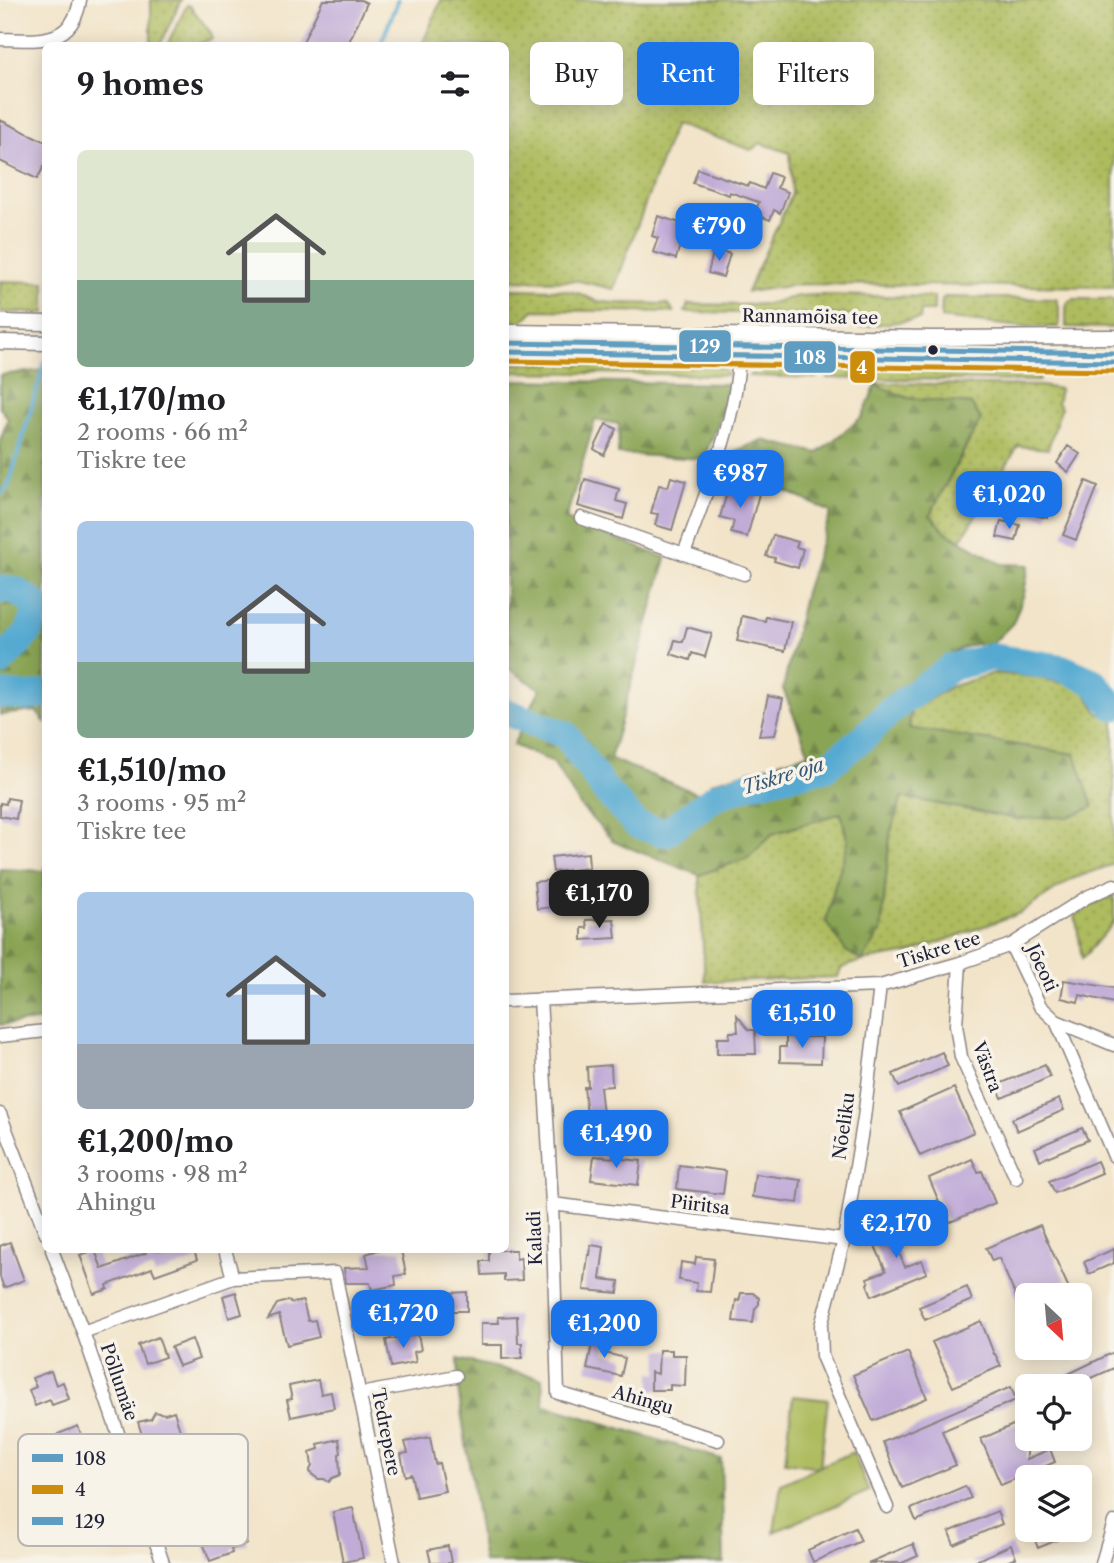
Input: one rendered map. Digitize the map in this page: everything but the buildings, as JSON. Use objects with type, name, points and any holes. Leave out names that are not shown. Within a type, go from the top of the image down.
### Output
[{"type":"street","points":[[0,39],[43,40],[62,33],[74,22],[80,0]]},
{"type":"street","points":[[0,322],[42,323]]},
{"type":"street","name":"Rannamõisa tee","points":[[509,332],[933,338],[1114,337]]},
{"type":"street","points":[[0,342],[42,343]]},
{"type":"street","points":[[509,352],[1114,362]]},
{"type":"street","points":[[684,554],[734,403],[740,356]]},
{"type":"street","points":[[580,518],[744,574]]},
{"type":"street","name":"Tiskre tee","points":[[509,1001],[880,986],[1011,945],[1087,897],[1114,885]]},
{"type":"street","name":"Jõeoti","points":[[1011,945],[1040,1006],[1056,1021],[1114,1045]]},
{"type":"street","name":"Västra","points":[[960,963],[956,1025],[961,1057],[1016,1178]]},
{"type":"street","name":"Nõeliku","points":[[880,986],[864,1118],[844,1240],[821,1326],[822,1356],[887,1507]]},
{"type":"street","name":"Kaladi","points":[[540,999],[552,1204],[558,1393]]},
{"type":"street","points":[[1056,1021],[1114,1156]]},
{"type":"street","points":[[0,1036],[42,1031]]},
{"type":"street","points":[[0,1114],[42,1224]]},
{"type":"street","name":"Piiritsa","points":[[552,1204],[844,1240]]},
{"type":"street","name":"Põllumäe","points":[[52,1253],[118,1434]]},
{"type":"street","points":[[226,1253],[233,1278]]},
{"type":"street","name":"Tedrepere","points":[[233,1278],[335,1273],[394,1563]]},
{"type":"street","name":"Põllumäe","points":[[83,1332],[233,1278]]},
{"type":"street","points":[[360,1394],[456,1376]]},
{"type":"street","name":"Ahingu","points":[[558,1393],[718,1440]]},
{"type":"street","points":[[1102,1563],[1114,1522]]},
{"type":"street","name":"Põllumäe","points":[[157,1546],[163,1563]]},
{"type":"green space","points":[[151,0],[181,0],[161,42],[151,42]]},
{"type":"green space","points":[[441,0],[1114,0],[1114,287],[804,284],[747,292],[792,194],[790,153],[761,143],[751,150],[675,123],[614,289],[579,281],[509,280],[509,42],[423,42]]},
{"type":"green space","points":[[187,5],[211,33],[212,39],[204,42],[168,42]]},
{"type":"green space","points":[[0,281],[42,282],[42,313],[0,312]]},
{"type":"green space","points":[[509,289],[562,290],[596,301],[614,303],[668,304],[674,312],[534,310],[522,322],[509,322]]},
{"type":"green space","points":[[798,296],[934,297],[934,311],[921,311],[920,319],[860,327],[854,315],[685,312],[688,304],[767,304]]},
{"type":"green space","points":[[942,299],[1056,299],[1059,307],[1059,327],[1023,327],[941,318]]},
{"type":"green space","points":[[1074,299],[1114,299],[1114,328],[1066,327],[1066,308],[1068,302]]},
{"type":"green space","points":[[509,363],[717,366],[724,369],[728,375],[509,372]]},
{"type":"green space","points":[[758,367],[805,367],[813,372],[816,378],[749,376]]},
{"type":"green space","points":[[840,367],[1040,370],[1039,381],[827,378],[829,372]]},
{"type":"green space","points":[[42,370],[42,718],[36,711],[0,715],[0,441],[8,418],[0,408],[0,375]]},
{"type":"green space","points":[[509,380],[728,384],[724,411],[703,459],[618,454],[619,424],[595,420],[566,519],[666,558],[610,759],[699,794],[713,782],[809,753],[783,689],[805,592],[831,512],[727,464],[736,451],[762,440],[818,453],[862,417],[876,385],[908,398],[971,404],[981,419],[930,515],[946,532],[1002,564],[1029,565],[1024,594],[1013,623],[991,645],[971,645],[950,654],[914,681],[909,728],[1075,754],[1093,807],[1068,817],[1017,819],[902,797],[890,834],[881,932],[862,961],[846,951],[826,922],[848,843],[841,813],[772,834],[748,858],[699,875],[614,842],[581,807],[553,762],[513,745],[540,689],[509,669]]},
{"type":"green space","points":[[876,383],[1041,386],[1060,389],[1057,403],[1061,408],[1048,449],[1018,446],[961,540],[946,532],[930,515],[981,419],[970,404],[908,398]]},
{"type":"green space","points":[[994,673],[1034,677],[1082,687],[1099,714],[1114,714],[1114,864],[1072,879],[1020,913],[910,953],[862,961],[841,968],[838,977],[705,982],[699,875],[748,858],[772,834],[841,813],[848,843],[826,922],[881,932],[890,834],[902,797],[1017,819],[1075,754],[909,729],[911,711],[950,687]]},
{"type":"green space","points":[[0,869],[42,871],[42,1020],[0,1025]]},
{"type":"green space","points":[[1114,894],[1114,922],[1082,959],[1075,913]]},
{"type":"green space","points":[[458,1359],[542,1378],[544,1405],[721,1459],[724,1563],[484,1563],[459,1397]]},
{"type":"green space","points":[[793,1396],[828,1400],[820,1466],[853,1452],[869,1491],[774,1532],[781,1484],[819,1467],[785,1462]]},
{"type":"waterway","points":[[382,42],[398,0]]},
{"type":"waterway","points":[[0,494],[8,487],[42,372]]},
{"type":"waterway","name":"Tiskre oja","points":[[0,589],[15,590],[39,606],[28,633],[0,663]]},
{"type":"waterway","name":"Tiskre oja","points":[[509,713],[566,735],[604,789],[637,825],[665,833],[716,796],[754,783],[825,768],[863,738],[896,706],[952,667],[992,657],[1062,668],[1094,682],[1114,707]]},
{"type":"waterway","name":"Tiskre oja","points":[[0,694],[28,697],[42,694]]},
{"type":"transit line","name":"129","points":[[509,343],[1114,353]]},
{"type":"transit line","name":"108","points":[[509,352],[1114,362]]},
{"type":"transit line","name":"4","points":[[509,361],[1114,371]]}]
